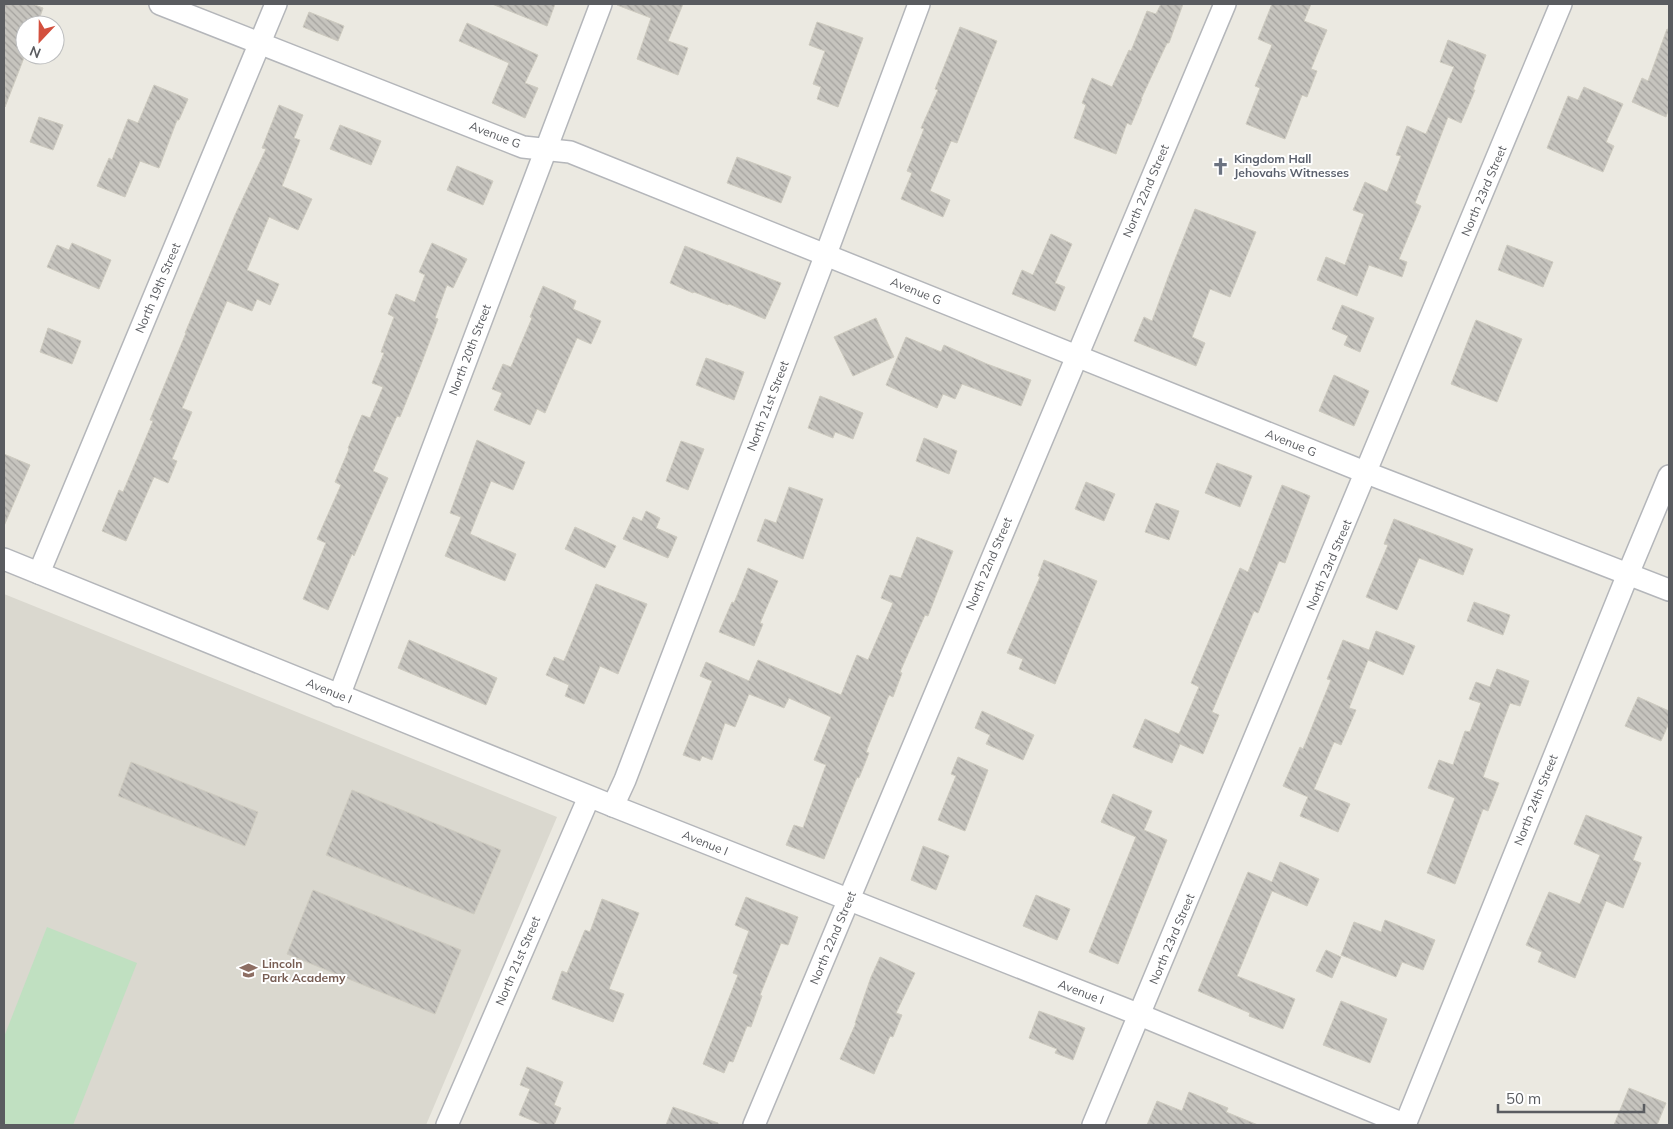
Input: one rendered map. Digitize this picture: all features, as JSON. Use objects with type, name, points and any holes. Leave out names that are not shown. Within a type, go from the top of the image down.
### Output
[{"type":"street","name":"Avenue G","points":[[160,4],[523,147],[570,152],[1367,473],[1669,590]]},
{"type":"street","name":"North 19th Street","points":[[39,573],[276,4]]},
{"type":"street","name":"North 20th Street","points":[[340,696],[601,4]]},
{"type":"street","name":"North 21st Street","points":[[613,806],[826,254],[919,4]]},
{"type":"street","name":"North 22nd Street","points":[[754,1125],[1225,4]]},
{"type":"street","name":"North 23rd Street","points":[[1093,1125],[1562,4]]},
{"type":"street","name":"North 24th Street","points":[[1405,1125],[1669,476]]},
{"type":"street","name":"Avenue I","points":[[4,559],[589,797],[1140,1015],[1405,1125]]},
{"type":"street","name":"North 21st Street","points":[[447,1125],[589,797]]},
{"type":"shaded area","name":"Lincoln Park Academy","points":[[4,594],[557,817],[426,1125],[4,1125]]},
{"type":"green space","points":[[47,927],[137,963],[73,1125],[4,1125],[4,1037]]},
{"type":"building","points":[[4,4],[32,4],[43,8],[41,15],[15,15],[15,65],[21,65],[5,107]]},
{"type":"building","points":[[492,4],[555,4],[547,26]]},
{"type":"building","points":[[618,4],[683,4],[668,41],[688,48],[678,75],[637,59],[651,18]]},
{"type":"building","points":[[1161,4],[1183,4],[1169,43],[1167,43],[1141,99],[1131,125],[1127,123],[1116,154],[1074,138],[1086,105],[1082,103],[1092,78],[1112,87],[1129,50],[1131,51],[1147,11],[1156,14]]},
{"type":"building","points":[[1272,4],[1311,4],[1304,21],[1327,30],[1311,69],[1317,71],[1307,97],[1302,95],[1285,139],[1246,124],[1260,88],[1255,86],[1272,45],[1258,39]]},
{"type":"building","points":[[309,12],[344,26],[338,41],[303,27]]},
{"type":"building","points":[[817,22],[863,38],[838,107],[817,99],[821,87],[813,84],[825,51],[809,45]]},
{"type":"building","points":[[467,23],[538,55],[525,83],[538,88],[525,118],[492,103],[509,63],[459,41]]},
{"type":"building","points":[[960,27],[997,41],[957,143],[951,141],[930,191],[950,200],[943,217],[901,199],[912,173],[907,171],[924,129],[921,128],[938,90],[935,89]]},
{"type":"building","points":[[1667,29],[1669,30],[1669,108],[1666,117],[1632,102],[1642,78],[1648,81]]},
{"type":"building","points":[[1448,40],[1486,55],[1473,90],[1475,90],[1461,123],[1448,117],[1415,203],[1421,206],[1399,259],[1407,262],[1402,277],[1369,265],[1357,296],[1317,280],[1326,257],[1345,265],[1364,214],[1353,210],[1365,182],[1387,192],[1401,156],[1396,155],[1407,126],[1426,134],[1454,67],[1440,62]]},
{"type":"building","points":[[154,85],[188,99],[179,120],[177,120],[159,168],[140,161],[125,197],[97,186],[109,158],[112,160],[128,119],[138,123]]},
{"type":"building","points":[[1584,87],[1623,104],[1606,142],[1614,146],[1603,172],[1547,148],[1568,96],[1578,100]]},
{"type":"building","points":[[279,105],[303,115],[294,138],[300,140],[282,186],[312,199],[298,230],[269,217],[247,270],[279,284],[270,305],[257,299],[252,311],[227,301],[182,408],[192,412],[172,459],[177,461],[168,483],[154,477],[126,541],[102,531],[119,490],[123,492],[153,421],[150,420],[185,333],[235,215],[266,149],[262,148]]},
{"type":"building","points":[[39,117],[63,125],[53,150],[30,142]]},
{"type":"building","points":[[340,125],[381,141],[371,165],[330,149]]},
{"type":"building","points":[[737,157],[791,177],[781,203],[727,183]]},
{"type":"building","points":[[457,166],[493,181],[483,205],[447,190]]},
{"type":"building","points":[[1195,209],[1256,232],[1230,297],[1210,289],[1192,337],[1205,343],[1196,366],[1134,341],[1144,317],[1152,321]]},
{"type":"building","points":[[1051,234],[1072,244],[1055,283],[1065,287],[1055,311],[1012,294],[1022,270],[1033,275]]},
{"type":"building","points":[[72,243],[111,260],[99,289],[47,267],[57,245],[69,250]]},
{"type":"building","points":[[432,243],[467,259],[453,288],[447,285],[435,318],[438,319],[420,367],[400,417],[397,416],[373,471],[388,478],[328,610],[303,599],[326,543],[317,539],[341,485],[335,482],[362,415],[370,418],[383,387],[372,383],[384,353],[381,352],[394,317],[388,314],[396,294],[415,302],[425,275],[419,272]]},
{"type":"building","points":[[1507,245],[1553,262],[1543,287],[1498,270]]},
{"type":"building","points":[[685,246],[781,283],[765,319],[670,283]]},
{"type":"building","points":[[543,286],[576,301],[573,309],[601,321],[591,344],[577,338],[545,413],[537,409],[530,425],[494,410],[502,393],[492,389],[503,364],[511,367],[532,318],[530,317]]},
{"type":"building","points":[[1342,305],[1374,318],[1360,352],[1344,345],[1348,336],[1332,329]]},
{"type":"building","points":[[876,318],[894,357],[853,376],[834,337]]},
{"type":"building","points":[[1476,320],[1522,339],[1497,402],[1451,384]]},
{"type":"building","points":[[48,328],[81,341],[72,364],[40,352]]},
{"type":"building","points":[[906,337],[941,352],[944,345],[987,364],[1031,380],[1021,406],[962,384],[955,399],[943,394],[937,408],[886,385]]},
{"type":"building","points":[[706,358],[744,372],[734,400],[696,385]]},
{"type":"building","points":[[1334,375],[1369,391],[1354,426],[1319,411]]},
{"type":"building","points":[[820,396],[863,413],[853,439],[835,432],[833,438],[808,428]]},
{"type":"building","points":[[924,438],[957,451],[949,474],[916,461]]},
{"type":"building","points":[[477,440],[525,462],[513,490],[491,481],[470,534],[516,554],[505,581],[445,556],[461,517],[450,513]]},
{"type":"building","points":[[681,441],[704,449],[688,490],[666,481]]},
{"type":"building","points":[[4,454],[30,465],[4,526]]},
{"type":"building","points":[[1217,463],[1252,476],[1240,507],[1205,493]]},
{"type":"building","points":[[1086,482],[1115,494],[1104,521],[1075,509]]},
{"type":"building","points":[[1282,485],[1310,496],[1285,563],[1279,561],[1258,613],[1254,611],[1212,712],[1219,715],[1203,754],[1180,744],[1172,763],[1133,747],[1145,719],[1179,734],[1199,687],[1191,683],[1240,568],[1248,572]]},
{"type":"building","points":[[789,487],[823,499],[803,559],[757,541],[765,519],[776,523]]},
{"type":"building","points":[[1156,503],[1179,511],[1169,540],[1145,532]]},
{"type":"building","points":[[646,511],[660,518],[656,528],[677,537],[668,558],[623,539],[633,517],[642,521]]},
{"type":"building","points":[[1394,519],[1473,549],[1463,575],[1419,558],[1397,610],[1366,597],[1388,545],[1384,544]]},
{"type":"building","points":[[575,527],[616,546],[605,568],[565,549]]},
{"type":"building","points":[[917,537],[953,551],[928,616],[925,615],[900,672],[902,673],[893,697],[889,695],[866,752],[869,753],[859,778],[857,777],[824,859],[786,845],[794,825],[803,828],[826,765],[814,760],[831,717],[789,698],[784,708],[749,694],[735,727],[725,723],[712,760],[702,756],[700,761],[683,755],[712,681],[700,676],[706,662],[749,681],[758,660],[841,695],[857,655],[868,660],[893,603],[881,598],[890,575],[901,578]]},
{"type":"building","points":[[1044,560],[1097,581],[1055,684],[1019,669],[1023,659],[1007,653],[1040,577],[1038,576]]},
{"type":"building","points":[[748,568],[778,581],[760,623],[763,624],[754,646],[719,632],[732,602],[734,603]]},
{"type":"building","points":[[596,584],[647,604],[618,674],[600,666],[584,704],[565,696],[569,685],[546,675],[554,657],[564,661]]},
{"type":"building","points":[[1474,602],[1510,615],[1503,635],[1467,621]]},
{"type":"building","points":[[1376,631],[1415,646],[1403,675],[1368,660],[1349,708],[1356,710],[1341,745],[1334,742],[1314,789],[1350,804],[1338,832],[1300,816],[1308,797],[1283,786],[1300,747],[1303,749],[1331,680],[1327,679],[1343,640],[1369,650]]},
{"type":"building","points":[[409,640],[497,678],[486,705],[398,668]]},
{"type":"building","points":[[1497,669],[1529,681],[1520,706],[1510,703],[1498,735],[1483,777],[1499,783],[1488,811],[1483,809],[1455,884],[1427,873],[1455,798],[1428,788],[1439,760],[1453,765],[1465,731],[1470,732],[1481,703],[1469,699],[1476,682],[1490,687]]},
{"type":"building","points":[[1638,697],[1669,711],[1669,723],[1661,741],[1625,726]]},
{"type":"building","points":[[982,711],[1034,735],[1023,760],[986,744],[990,735],[975,728]]},
{"type":"building","points":[[958,757],[988,770],[965,831],[938,820],[956,776],[951,774]]},
{"type":"building","points":[[131,762],[258,812],[245,846],[118,796]]},
{"type":"building","points":[[352,790],[501,850],[474,914],[326,855]]},
{"type":"building","points":[[1113,794],[1152,811],[1144,830],[1167,840],[1118,964],[1089,952],[1136,837],[1101,822]]},
{"type":"building","points":[[1586,815],[1642,837],[1633,860],[1641,863],[1623,908],[1606,901],[1575,978],[1538,962],[1542,952],[1526,945],[1549,892],[1580,904],[1600,855],[1574,844]]},
{"type":"building","points":[[923,846],[949,856],[936,890],[911,880]]},
{"type":"building","points":[[1280,862],[1319,879],[1307,906],[1272,891],[1237,976],[1295,999],[1283,1029],[1249,1016],[1250,1013],[1198,991],[1248,872],[1272,882]]},
{"type":"building","points":[[313,890],[461,950],[435,1014],[287,954]]},
{"type":"building","points":[[1036,895],[1070,909],[1057,940],[1023,926]]},
{"type":"building","points":[[746,897],[798,917],[788,945],[781,943],[760,995],[762,996],[751,1027],[747,1026],[733,1062],[729,1061],[724,1073],[703,1064],[738,975],[733,973],[749,931],[735,925]]},
{"type":"building","points":[[602,899],[639,913],[609,989],[624,994],[613,1022],[552,999],[562,971],[567,973],[585,930],[590,932]]},
{"type":"building","points":[[1385,920],[1435,940],[1423,970],[1402,962],[1396,977],[1341,955],[1354,922],[1381,932]]},
{"type":"building","points":[[1326,950],[1341,957],[1332,978],[1316,971]]},
{"type":"building","points":[[880,957],[915,973],[896,1013],[902,1015],[893,1037],[890,1036],[874,1074],[840,1059],[856,1023],[871,977]]},
{"type":"building","points":[[1341,1001],[1387,1019],[1370,1063],[1323,1045]]},
{"type":"building","points":[[1039,1011],[1085,1028],[1073,1060],[1055,1053],[1057,1049],[1029,1038]]},
{"type":"building","points":[[527,1067],[563,1082],[554,1105],[561,1108],[554,1125],[544,1125],[519,1115],[530,1089],[520,1085]]},
{"type":"building","points":[[1629,1088],[1666,1103],[1657,1125],[1614,1125]]},
{"type":"building","points":[[1189,1092],[1228,1108],[1226,1112],[1258,1125],[1147,1125],[1157,1101],[1182,1111]]},
{"type":"building","points":[[673,1107],[718,1123],[718,1125],[666,1125]]},
{"type":"place","name":"Kingdom Hall Jehovahs Witnesses","points":[[1220,166]]},
{"type":"place","name":"Lincoln Park Academy","points":[[248,971]]}]
